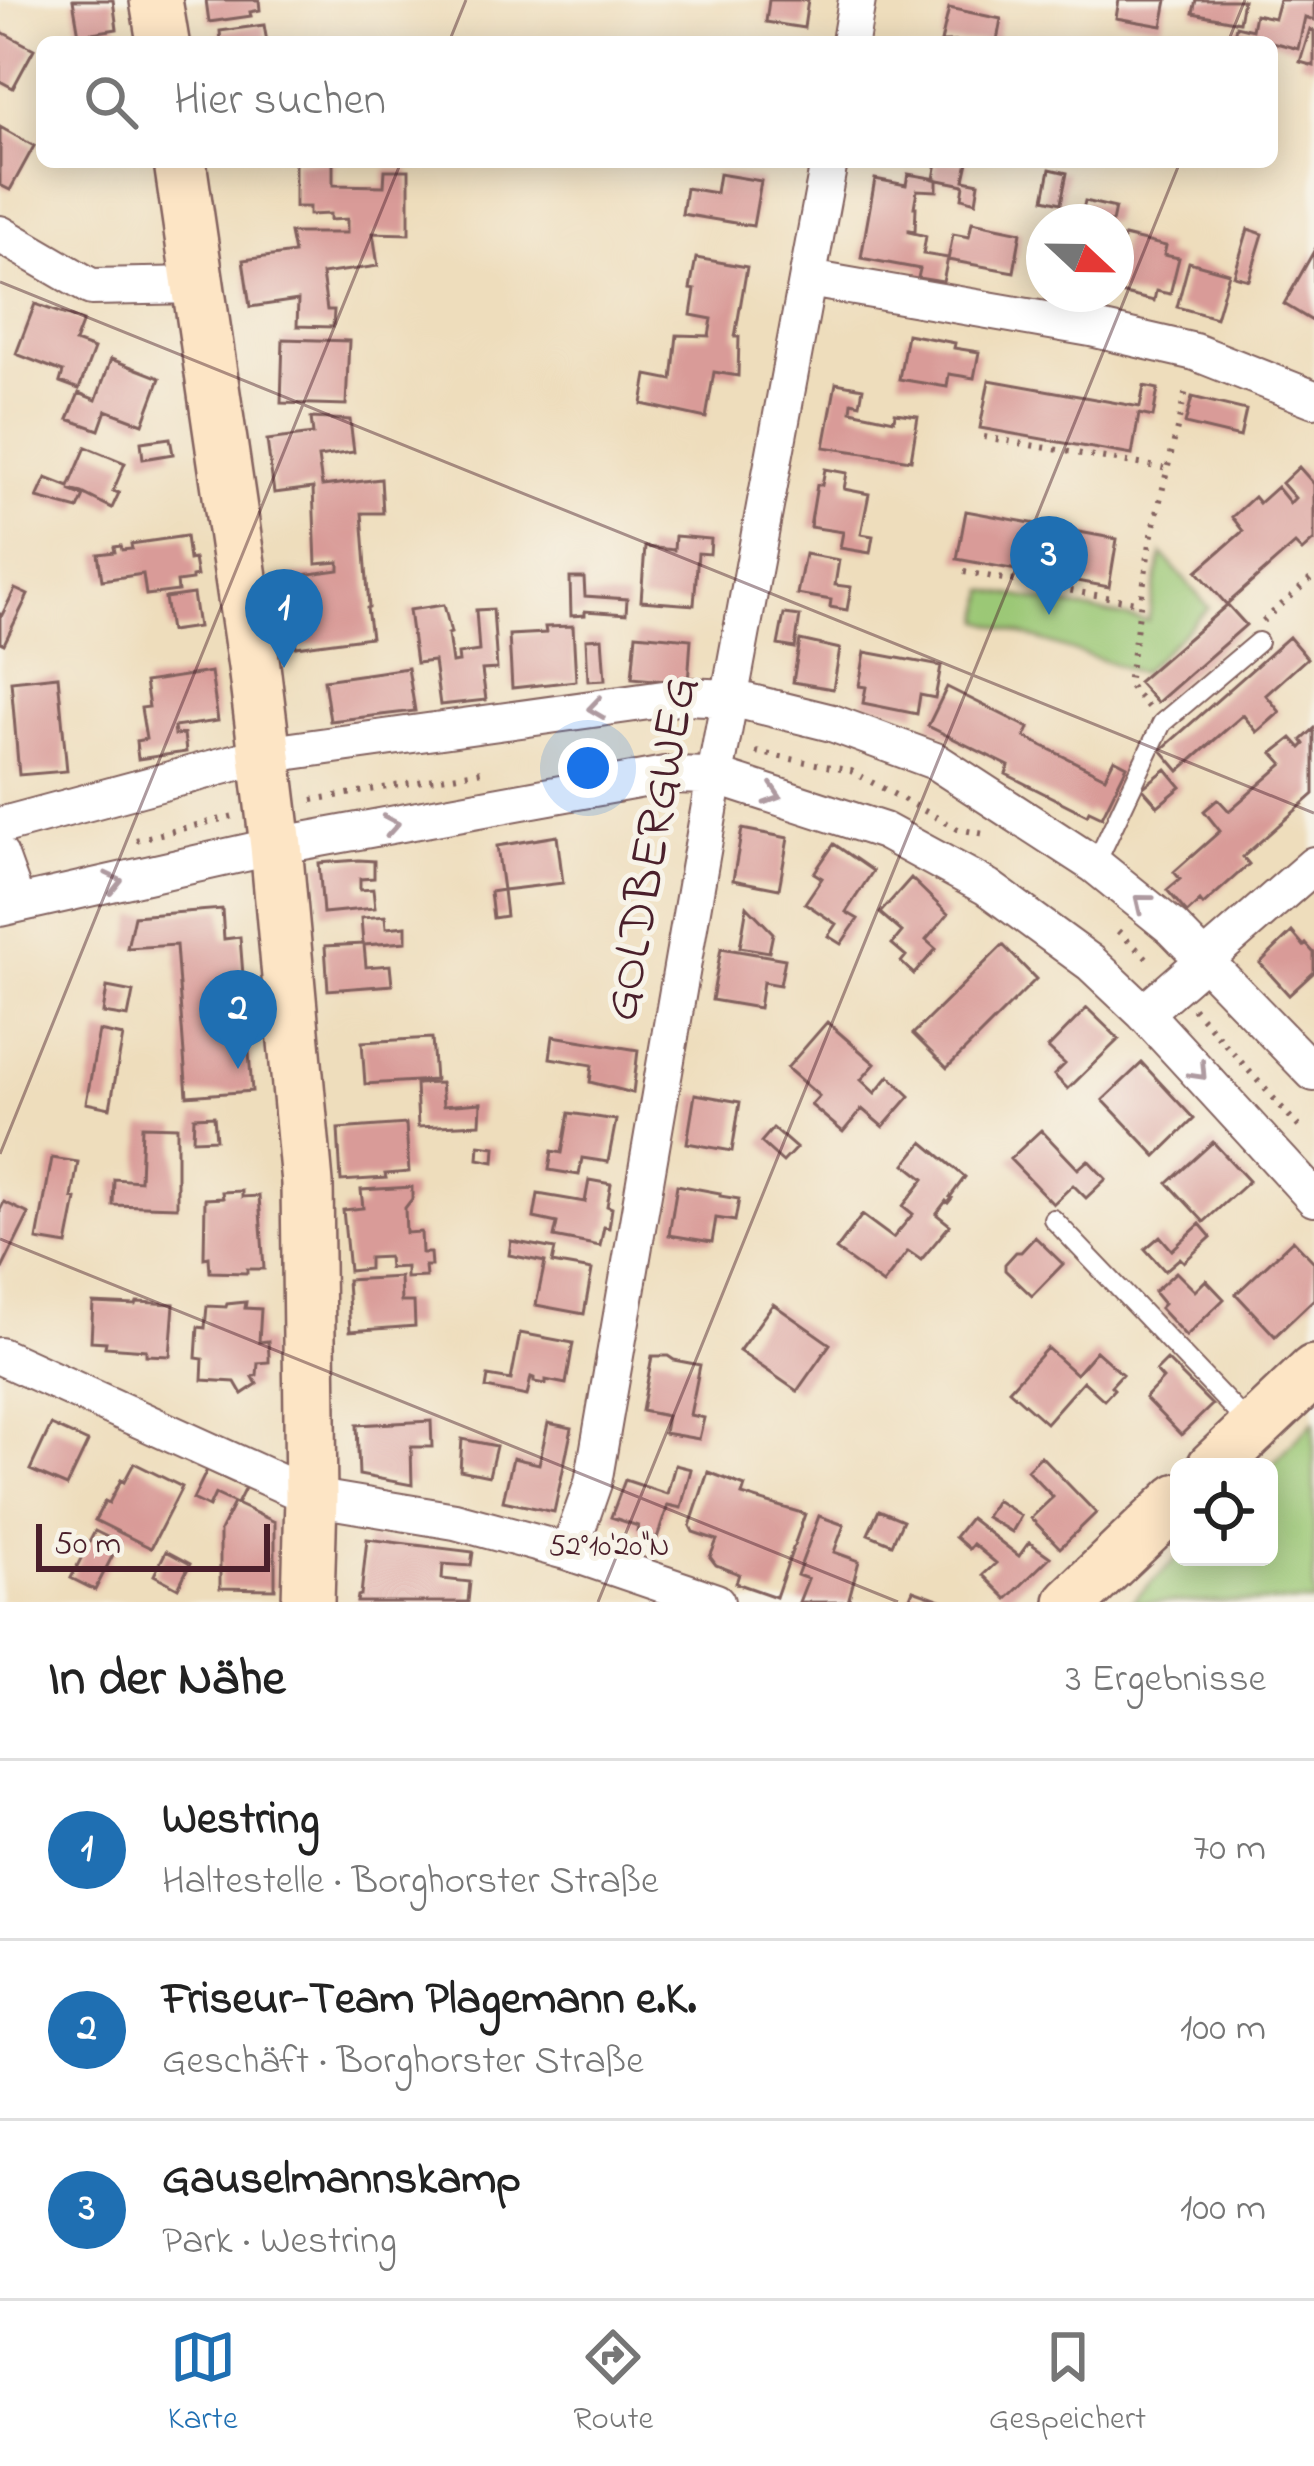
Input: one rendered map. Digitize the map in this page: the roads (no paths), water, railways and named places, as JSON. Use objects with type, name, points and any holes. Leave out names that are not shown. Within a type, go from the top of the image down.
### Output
[{"type":"main road","points":[[156,0],[162,36]]},
{"type":"main road","points":[[181,168],[254,666],[307,1183],[308,1602]]},
{"type":"main road","points":[[1222,1458],[1314,1371]]},
{"type":"main road","points":[[1071,1602],[1170,1508]]},
{"type":"street","points":[[851,36],[856,0]]},
{"type":"street","name":"GOLDBERGWEG","points":[[568,1552],[593,1483],[715,776],[828,168]]},
{"type":"street","points":[[0,234],[91,287],[198,285]]},
{"type":"street","points":[[809,278],[1090,328],[1195,352],[1314,399]]},
{"type":"street","points":[[0,826],[263,754],[685,696],[731,698],[832,723],[935,761],[1095,865],[1173,928],[1314,1073]]},
{"type":"street","points":[[0,856],[9,906],[276,846],[665,775],[715,776],[884,831],[987,887],[1091,963],[1144,1013],[1314,1198]]},
{"type":"street","points":[[1144,1013],[1314,865]]},
{"type":"street","points":[[0,1356],[311,1497],[455,1521],[568,1552],[716,1602]]},
{"type":"lane","points":[[1095,865],[1162,723],[1258,642]]},
{"type":"lane","points":[[1053,1220],[1253,1429]]},
{"type":"place","name":"Gauselmannskamp","points":[[1049,615]]},
{"type":"place","name":"Westring","points":[[284,668]]},
{"type":"place","name":"Friseur-Team Plagemann e.K.","points":[[238,1069]]}]
